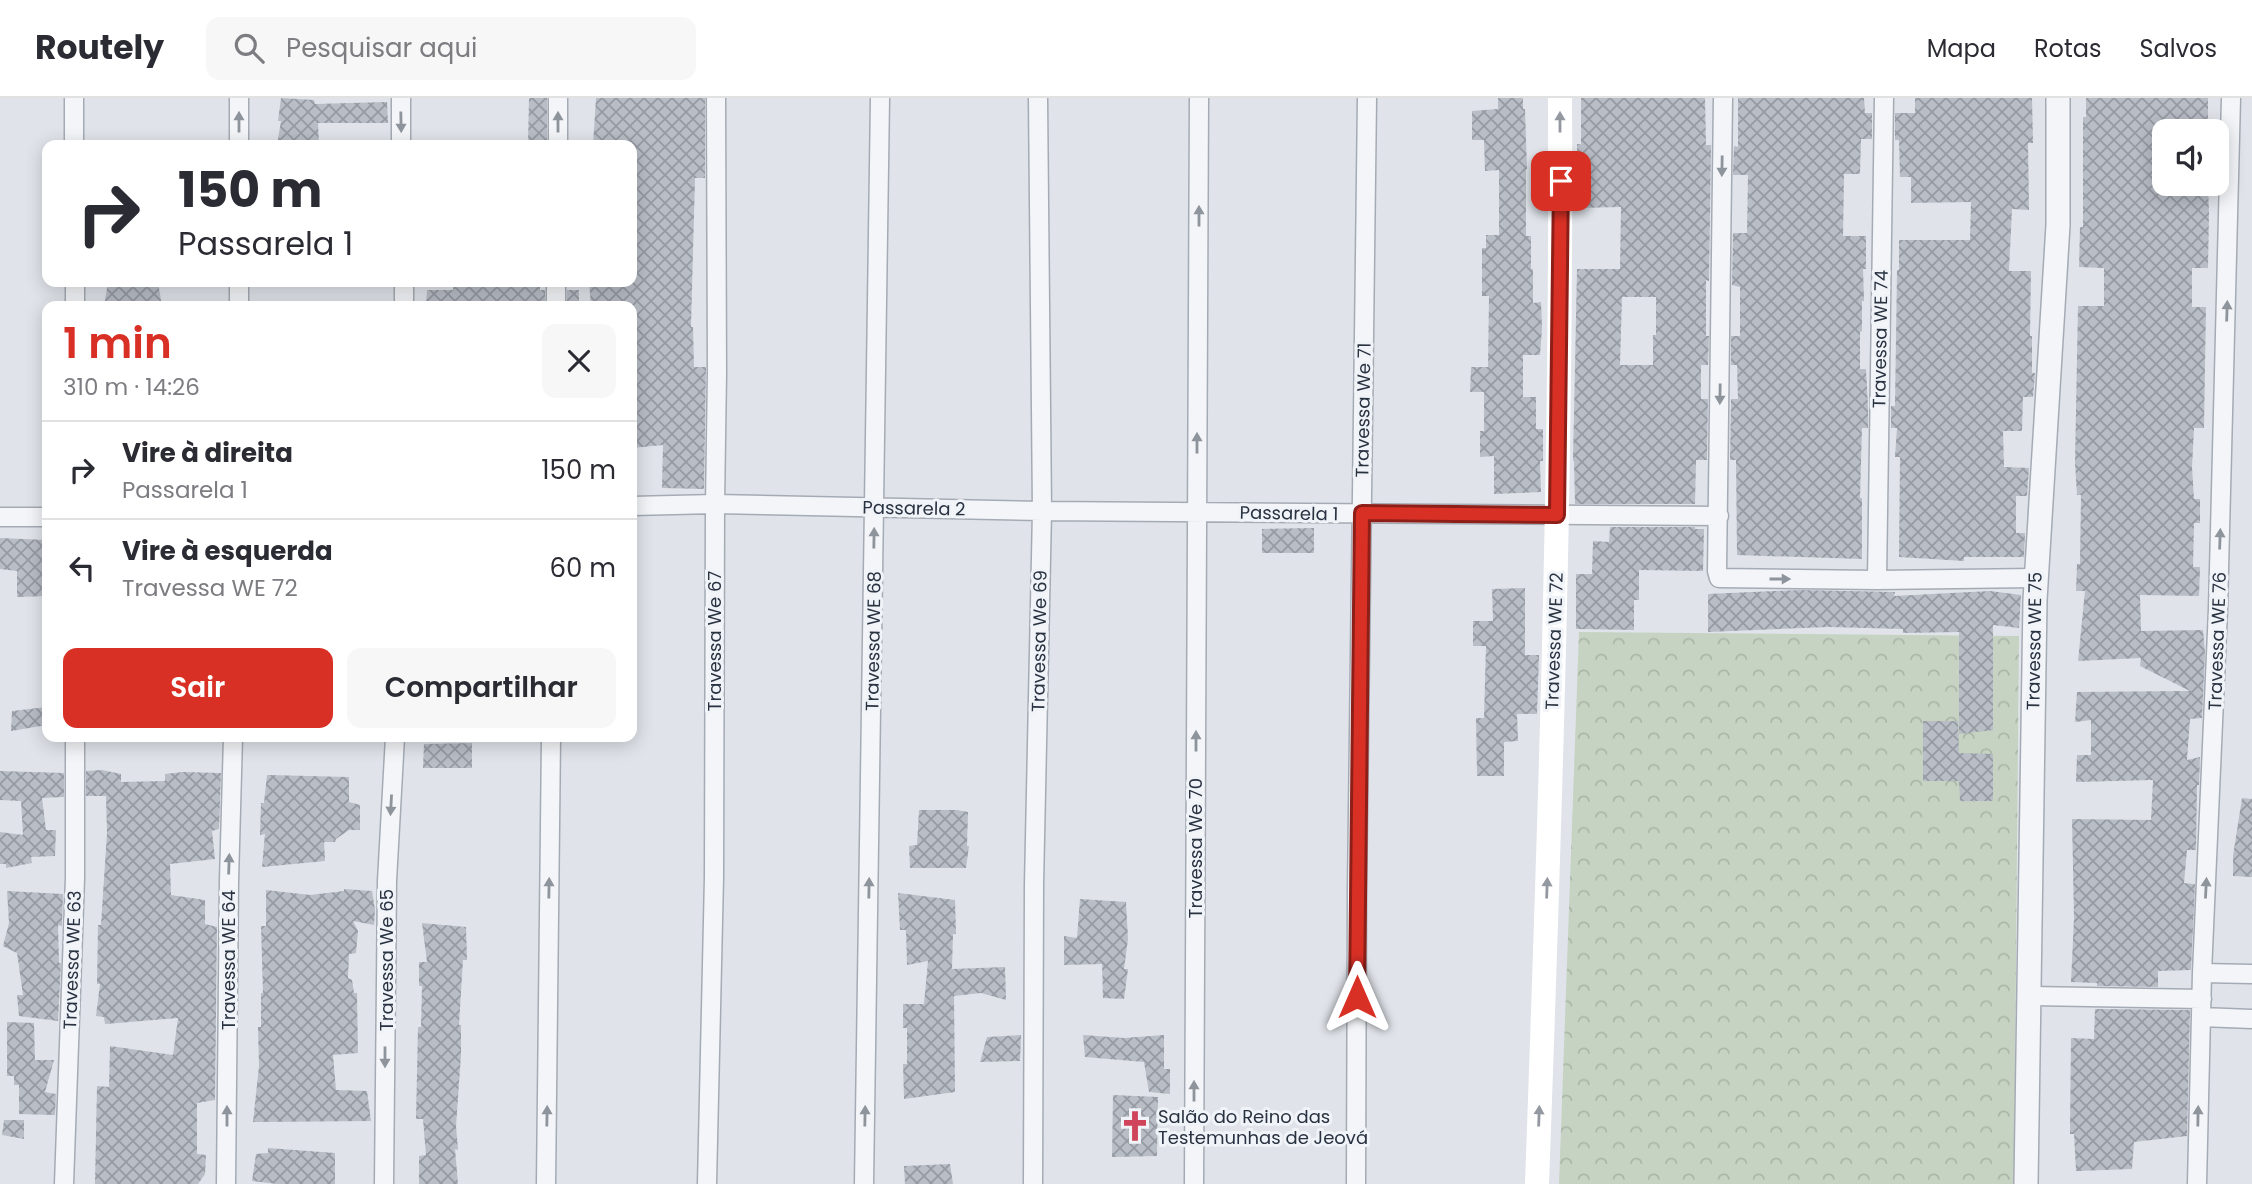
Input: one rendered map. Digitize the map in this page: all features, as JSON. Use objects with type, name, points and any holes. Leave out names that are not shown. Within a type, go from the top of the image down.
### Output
[{"type":"main road","name":"Travessa WE 72","points":[[1537,1184],[1557,515],[1560,98]]},
{"type":"street","points":[[74,98],[74,140]]},
{"type":"street","points":[[239,98],[239,140]]},
{"type":"street","points":[[401,98],[401,140]]},
{"type":"street","points":[[558,98],[558,140]]},
{"type":"street","name":"Travessa We 67","points":[[707,1184],[714,877],[716,98]]},
{"type":"street","name":"Travessa WE 68","points":[[864,1184],[880,98]]},
{"type":"street","name":"Travessa We 69","points":[[1033,1184],[1034,885],[1042,512],[1038,98]]},
{"type":"street","points":[[1196,512],[1199,98]]},
{"type":"street","name":"Travessa We 71","points":[[1356,1184],[1367,98]]},
{"type":"street","points":[[1723,98],[1718,578],[2035,578]]},
{"type":"street","name":"Travessa WE 74","points":[[1877,580],[1884,98]]},
{"type":"street","name":"Travessa WE 75","points":[[2026,1184],[2035,578],[2057,225],[2058,98]]},
{"type":"street","name":"Travessa WE 76","points":[[2197,1184],[2202,973],[2218,609],[2231,98]]},
{"type":"street","name":"Passarela 2","points":[[637,506],[715,504],[1042,512],[1196,512]]},
{"type":"street","name":"Passarela 1","points":[[1196,512],[1719,516]]},
{"type":"street","name":"Travessa We 70","points":[[1194,1184],[1196,512]]},
{"type":"street","points":[[0,517],[42,517]]},
{"type":"street","name":"Travessa WE 63","points":[[64,1184],[75,878],[75,742]]},
{"type":"street","name":"Travessa WE 64","points":[[226,1184],[233,742]]},
{"type":"street","name":"Travessa We 65","points":[[384,1184],[387,881],[395,742]]},
{"type":"street","points":[[546,1184],[551,742]]},
{"type":"street","points":[[2202,973],[2252,974]]},
{"type":"street","points":[[2029,996],[2201,1008],[2252,1019]]},
{"type":"green space","points":[[1579,632],[2019,636],[2014,1184],[1559,1184]]},
{"type":"building","points":[[281,98],[314,100],[315,104],[387,102],[388,123],[318,123],[319,140],[278,140],[281,121],[278,121]]},
{"type":"building","points":[[529,98],[547,98],[547,140],[528,140]]},
{"type":"building","points":[[596,98],[705,98],[705,178],[695,178],[691,327],[694,367],[706,367],[704,489],[662,488],[663,445],[637,448],[637,301],[591,301],[589,287],[637,287],[637,140],[593,140]]},
{"type":"building","points":[[1498,98],[1523,98],[1525,109],[1526,236],[1531,236],[1533,303],[1541,302],[1542,328],[1540,355],[1523,355],[1523,397],[1536,397],[1536,429],[1543,429],[1541,492],[1494,494],[1494,456],[1480,457],[1480,431],[1484,431],[1484,392],[1470,392],[1471,367],[1488,367],[1489,296],[1482,296],[1482,248],[1486,248],[1486,235],[1499,235],[1499,170],[1485,171],[1484,140],[1472,140],[1472,111],[1498,109]]},
{"type":"building","points":[[1581,98],[1705,98],[1706,145],[1711,145],[1709,281],[1706,280],[1708,365],[1701,365],[1701,399],[1708,399],[1707,460],[1696,460],[1695,504],[1575,504],[1573,461],[1577,269],[1620,269],[1621,207],[1579,208],[1577,144],[1581,144]],"holes":[[[1622,297],[1656,297],[1653,365],[1620,365]]]},
{"type":"building","points":[[1738,98],[1864,98],[1865,113],[1872,113],[1872,139],[1861,139],[1860,174],[1844,174],[1843,236],[1866,236],[1860,332],[1860,369],[1866,369],[1868,407],[1868,428],[1862,428],[1862,559],[1737,555],[1736,460],[1730,460],[1731,399],[1738,399],[1737,365],[1731,365],[1731,336],[1740,336],[1740,287],[1732,285],[1733,233],[1747,233],[1748,175],[1733,175],[1734,146],[1738,147]]},
{"type":"building","points":[[1915,98],[2032,98],[2033,143],[2028,143],[2029,210],[2012,209],[2009,271],[2031,271],[2030,336],[2032,373],[2035,373],[2033,397],[2023,397],[2022,431],[2003,431],[2004,467],[2029,468],[2027,496],[2016,496],[2016,533],[2025,533],[2024,557],[1964,557],[1964,561],[1899,557],[1900,457],[1895,457],[1897,428],[1891,428],[1891,406],[1895,406],[1899,240],[1970,240],[1971,202],[1911,203],[1911,177],[1900,177],[1899,140],[1895,140],[1895,113],[1915,113]]},
{"type":"building","points":[[2086,98],[2208,98],[2208,119],[2152,119],[2152,196],[2208,196],[2209,214],[2208,268],[2192,268],[2192,307],[2206,307],[2204,428],[2194,428],[2192,467],[2194,499],[2200,499],[2200,523],[2194,523],[2193,567],[2200,567],[2199,596],[2140,595],[2141,631],[2203,630],[2205,653],[2202,718],[2190,719],[2187,760],[2200,757],[2196,850],[2187,850],[2184,883],[2195,884],[2191,970],[2158,971],[2158,987],[2097,986],[2097,983],[2071,982],[2074,918],[2072,819],[2151,820],[2153,780],[2076,782],[2077,755],[2091,755],[2091,720],[2075,722],[2077,692],[2190,691],[2140,666],[2141,658],[2078,661],[2085,591],[2076,591],[2077,564],[2080,564],[2081,495],[2077,495],[2075,463],[2078,306],[2104,306],[2104,268],[2079,267],[2080,227],[2083,227],[2083,117],[2086,117]]},
{"type":"building","points":[[107,287],[159,287],[161,301],[105,301]]},
{"type":"building","points":[[453,287],[540,287],[540,290],[545,290],[545,301],[426,301],[427,290],[453,290]]},
{"type":"building","points":[[567,290],[579,290],[579,301],[567,301]]},
{"type":"building","points":[[1610,527],[1704,529],[1703,571],[1639,570],[1639,600],[1634,600],[1634,630],[1576,629],[1576,574],[1592,574],[1593,541],[1609,542]]},
{"type":"building","points":[[1314,528],[1314,553],[1262,553],[1262,529]]},
{"type":"building","points":[[0,538],[42,540],[42,596],[17,597],[17,571],[0,569]]},
{"type":"building","points":[[1525,588],[1525,655],[1539,655],[1537,714],[1517,714],[1518,741],[1504,742],[1504,776],[1477,776],[1476,718],[1484,718],[1486,646],[1473,646],[1473,621],[1493,621],[1492,589]]},
{"type":"building","points":[[1800,590],[1895,592],[1894,596],[1990,591],[2021,595],[2019,628],[1993,625],[1993,730],[1959,734],[1959,632],[1903,633],[1903,629],[1829,627],[1708,632],[1708,594]]},
{"type":"building","points":[[42,708],[42,726],[11,731],[12,711]]},
{"type":"building","points":[[1923,721],[1958,721],[1959,753],[1993,754],[1993,801],[1960,801],[1959,781],[1923,781]]},
{"type":"building","points":[[472,743],[472,768],[423,768],[424,744]]},
{"type":"building","points":[[102,770],[121,774],[121,782],[165,781],[165,774],[183,772],[221,773],[219,829],[212,831],[215,859],[170,864],[171,895],[205,900],[205,924],[217,927],[215,1100],[197,1103],[197,1154],[206,1155],[205,1174],[198,1184],[95,1184],[97,1086],[109,1087],[110,1046],[173,1055],[178,1018],[105,1024],[104,1017],[96,1016],[100,984],[97,984],[98,925],[101,925],[107,833],[106,796],[86,796],[86,771]]},
{"type":"building","points":[[0,771],[64,773],[64,797],[42,798],[46,830],[56,830],[55,856],[31,857],[32,863],[6,868],[6,864],[0,864],[0,832],[23,835],[21,801],[0,800]]},
{"type":"building","points":[[267,775],[349,777],[349,802],[360,805],[360,830],[349,830],[335,842],[324,842],[325,861],[262,867],[265,834],[260,835],[261,803],[264,803]]},
{"type":"building","points":[[2242,798],[2252,799],[2252,877],[2233,876],[2233,856]]},
{"type":"building","points":[[919,810],[968,812],[969,846],[966,868],[910,868],[909,846],[917,845]]},
{"type":"building","points":[[344,889],[372,891],[375,910],[374,925],[353,921],[358,931],[356,953],[349,954],[348,978],[352,980],[354,993],[357,993],[358,1053],[333,1055],[336,1090],[367,1091],[371,1121],[253,1122],[259,1066],[258,1027],[261,1027],[263,993],[261,926],[266,926],[266,890],[310,895]]},
{"type":"building","points":[[7,891],[63,894],[62,926],[58,925],[61,963],[58,1021],[19,1016],[17,995],[23,995],[17,953],[3,946],[9,923]]},
{"type":"building","points":[[898,893],[955,900],[956,934],[953,934],[952,969],[1005,967],[1006,1000],[981,993],[954,996],[955,1092],[904,1099],[903,1064],[907,1064],[907,1028],[903,1028],[903,1004],[924,1004],[928,961],[907,965],[906,930],[900,930]]},
{"type":"building","points":[[1080,899],[1126,902],[1128,939],[1124,969],[1128,969],[1124,999],[1103,998],[1102,964],[1064,965],[1064,936],[1077,938]]},
{"type":"building","points":[[422,923],[466,927],[467,960],[463,960],[459,1025],[461,1055],[456,1126],[458,1150],[455,1149],[458,1184],[419,1184],[419,1156],[426,1155],[423,1119],[416,1119],[418,1027],[421,1027],[422,986],[419,986],[419,962],[427,962]]},
{"type":"building","points":[[2095,1009],[2190,1010],[2187,1136],[2134,1142],[2132,1169],[2076,1171],[2074,1134],[2070,1134],[2071,1038],[2094,1039]]},
{"type":"building","points":[[7,1022],[34,1023],[35,1060],[54,1060],[45,1092],[56,1094],[55,1115],[19,1114],[19,1085],[14,1085],[14,1076],[7,1076]]},
{"type":"building","points":[[1021,1035],[1020,1061],[980,1062],[987,1037]]},
{"type":"building","points":[[1083,1035],[1124,1038],[1164,1035],[1164,1069],[1170,1069],[1170,1094],[1149,1092],[1144,1062],[1085,1057]]},
{"type":"building","name":"Salão do Reino das Testemunhas de Jeová","points":[[1113,1095],[1158,1097],[1157,1156],[1112,1157]]},
{"type":"building","points":[[4,1120],[24,1120],[24,1139],[2,1135]]},
{"type":"building","points":[[268,1148],[335,1153],[335,1184],[252,1181],[256,1154],[268,1153]]},
{"type":"building","points":[[950,1164],[953,1184],[905,1184],[904,1166]]},
{"type":"place","name":"Salão do Reino das Testemunhas de Jeová","points":[[1135,1126]]},
{"type":"route","points":[[1357,997],[1362,513],[1557,515],[1561,181]]}]
